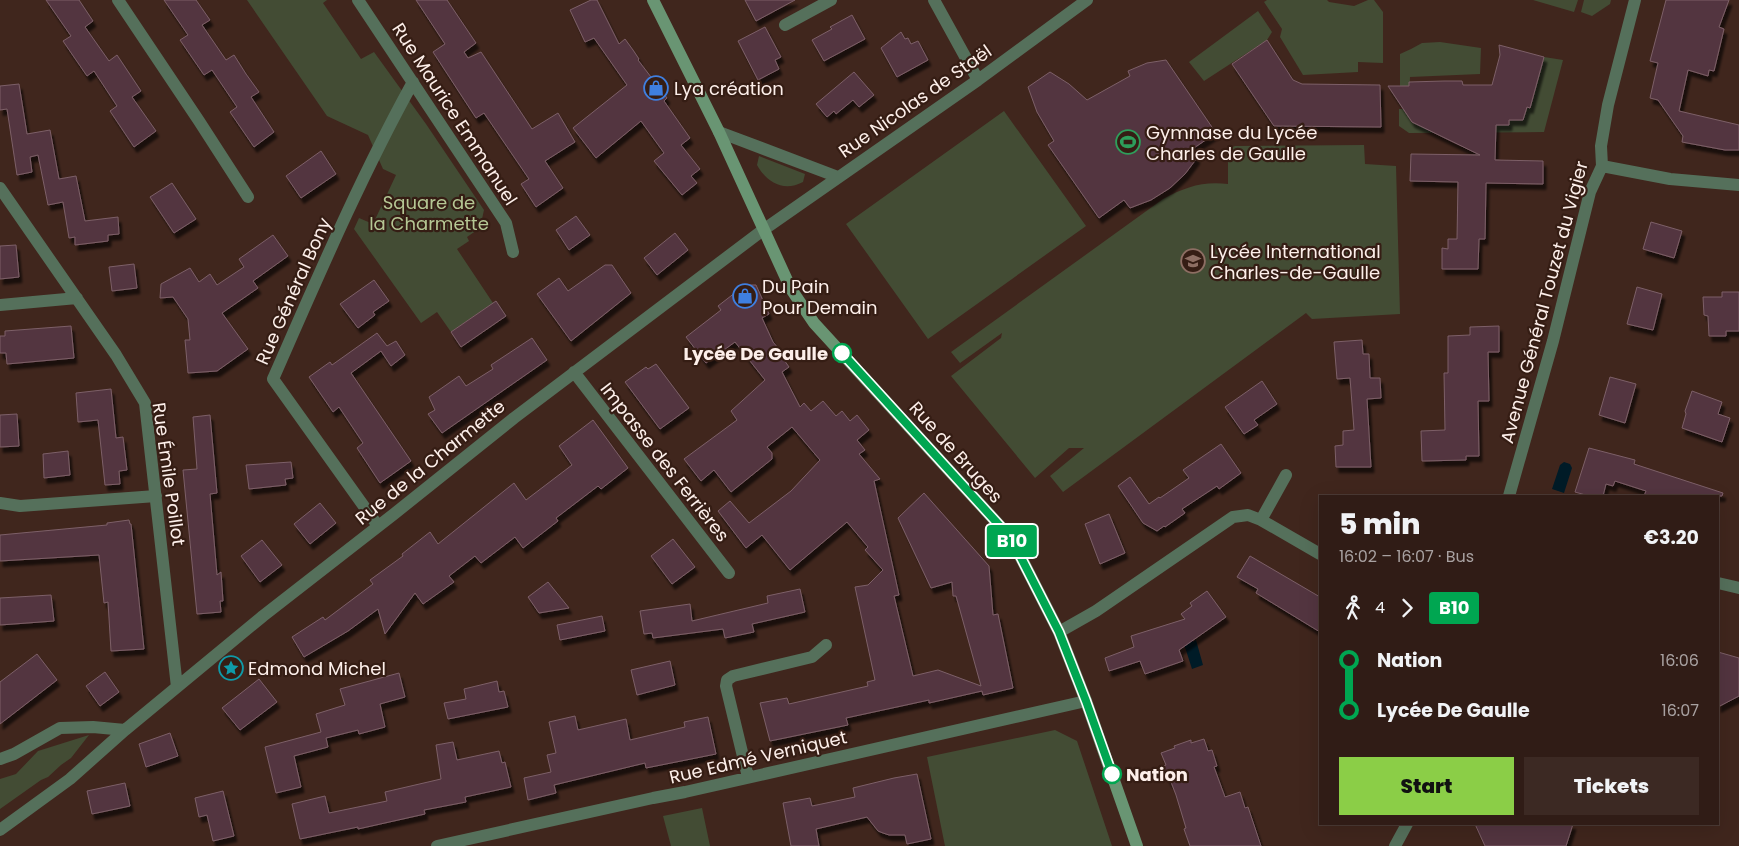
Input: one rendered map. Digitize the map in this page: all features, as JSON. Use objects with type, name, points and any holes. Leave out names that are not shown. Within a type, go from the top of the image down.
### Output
[{"type":"street","points":[[118,0],[200,121],[248,197]]},
{"type":"street","name":"Rue Maurice Emmanuel","points":[[358,0],[506,223],[513,252]]},
{"type":"street","name":"Rue de Bruges","points":[[652,0],[719,132],[791,288],[814,323],[1011,538],[1059,632],[1086,701],[1137,846]]},
{"type":"street","points":[[785,25],[831,0]]},
{"type":"street","points":[[934,0],[978,80]]},
{"type":"street","name":"Rue Nicolas de Staël","points":[[763,230],[978,80],[1087,0]]},
{"type":"street","name":"Avenue Général Touzet du Vigier","points":[[1509,495],[1553,341],[1590,192],[1602,166],[1601,146],[1608,105],[1635,0]]},
{"type":"street","name":"Rue Général Bony","points":[[378,526],[273,379],[335,237],[392,120],[413,82]]},
{"type":"street","points":[[719,132],[838,177]]},
{"type":"street","points":[[1602,166],[1670,179],[1739,185]]},
{"type":"street","name":"Rue Émile Poillot","points":[[0,188],[116,355],[145,403],[177,687]]},
{"type":"street","name":"Rue de la Charmette","points":[[0,830],[70,779],[125,730],[263,616],[514,418],[763,230]]},
{"type":"street","points":[[0,305],[77,298]]},
{"type":"street","name":"Impasse des Ferrières","points":[[574,372],[729,573]]},
{"type":"street","points":[[1261,520],[1286,474]]},
{"type":"street","points":[[0,503],[20,506],[156,496]]},
{"type":"street","points":[[1059,632],[1096,611],[1229,518],[1243,515],[1252,516],[1319,553]]},
{"type":"street","points":[[1719,583],[1739,588]]},
{"type":"street","points":[[748,777],[726,686],[727,680],[733,676],[812,657],[826,645]]},
{"type":"street","name":"Rue Edmé Verniquet","points":[[436,846],[686,792],[1086,701]]},
{"type":"street","points":[[0,759],[14,754],[60,728],[92,727],[125,730]]},
{"type":"street","points":[[1395,846],[1406,825]]},
{"type":"green space","name":"Square de la Charmette","points":[[247,0],[327,0],[323,3],[361,59],[374,52],[426,124],[484,210],[480,228],[467,237],[469,241],[457,249],[493,303],[451,332],[437,312],[421,323],[354,229],[359,218],[373,224],[396,175],[383,169],[368,135],[327,116]]},
{"type":"green space","points":[[1267,0],[1327,0],[1329,2],[1354,6],[1368,0],[1374,0],[1383,12],[1383,63],[1358,62],[1358,72],[1303,75],[1280,37],[1282,29],[1264,2]]},
{"type":"green space","points":[[1533,0],[1578,0],[1574,12]]},
{"type":"green space","points":[[1584,0],[1611,0],[1610,4],[1592,16],[1581,12]]},
{"type":"green space","points":[[1258,11],[1272,32],[1267,40],[1204,81],[1189,62]]},
{"type":"green space","points":[[1440,42],[1481,48],[1480,74],[1410,77],[1409,96],[1400,96],[1400,54],[1422,43]]},
{"type":"green space","points":[[1544,57],[1563,60],[1544,132],[1409,133],[1399,126],[1399,109],[1409,109],[1409,119],[1426,127],[1508,125],[1509,120],[1527,107],[1530,107]]},
{"type":"green space","points":[[1004,111],[1086,226],[928,339],[846,224]]},
{"type":"green space","points":[[1364,145],[1365,164],[1396,166],[1400,314],[1312,319],[1306,313],[1063,492],[1050,476],[1084,448],[1069,448],[1035,478],[951,376],[1001,338],[1002,333],[960,363],[951,352],[1163,199],[1179,191],[1202,184],[1228,184],[1228,149],[1235,146]]},
{"type":"green space","points":[[759,156],[805,174],[803,182],[796,185],[783,186],[771,181],[757,165]]},
{"type":"green space","points":[[1055,730],[1077,741],[1112,846],[945,846],[927,757]]},
{"type":"green space","points":[[89,735],[71,758],[48,777],[0,809],[0,779],[16,774],[38,751]]},
{"type":"green space","points":[[702,808],[710,846],[671,846],[663,816]]},
{"type":"water","points":[[1564,462],[1570,464],[1572,468],[1564,493],[1552,489],[1560,465]]},
{"type":"water","points":[[1191,638],[1193,642],[1196,640],[1203,665],[1192,669],[1184,644]]},
{"type":"building","points":[[46,0],[79,0],[93,21],[85,27],[109,61],[117,55],[141,91],[132,97],[156,131],[134,147],[110,111],[117,106],[94,71],[87,76],[63,41],[71,36]]},
{"type":"building","points":[[164,0],[196,0],[210,20],[202,25],[226,60],[234,55],[259,92],[251,97],[274,132],[254,147],[230,112],[237,107],[212,70],[204,75],[180,40],[188,35]]},
{"type":"building","points":[[416,0],[447,0],[476,43],[464,52],[468,58],[481,52],[532,129],[558,113],[575,142],[545,161],[563,188],[536,207],[521,184],[529,179],[484,113],[476,118],[433,52],[445,44]]},
{"type":"building","points":[[591,0],[597,0],[619,44],[625,39],[633,50],[638,60],[667,98],[664,101],[690,138],[681,145],[700,169],[691,176],[697,183],[682,195],[654,161],[664,153],[641,121],[596,158],[573,128],[627,85],[594,38],[585,42],[570,10]]},
{"type":"building","points":[[745,0],[795,0],[756,21]]},
{"type":"building","points":[[1666,0],[1729,0],[1719,27],[1724,29],[1714,71],[1709,70],[1708,76],[1688,70],[1679,111],[1739,125],[1739,150],[1725,150],[1682,142],[1683,136],[1658,100],[1650,98],[1658,63],[1650,61]]},
{"type":"building","points":[[852,15],[865,39],[824,61],[812,40]]},
{"type":"building","points":[[765,27],[781,57],[775,60],[779,69],[758,80],[738,41]]},
{"type":"building","points":[[901,32],[905,39],[908,38],[911,44],[918,41],[928,60],[897,77],[881,48]]},
{"type":"building","points":[[1267,40],[1293,80],[1302,84],[1380,85],[1381,127],[1274,126],[1232,64]]},
{"type":"building","points":[[1499,45],[1544,57],[1530,108],[1527,107],[1523,120],[1509,120],[1509,125],[1496,125],[1495,160],[1543,161],[1543,184],[1486,183],[1485,239],[1479,239],[1478,269],[1442,269],[1442,248],[1448,249],[1448,239],[1457,239],[1458,182],[1410,181],[1411,154],[1480,155],[1412,122],[1388,86],[1409,86],[1409,82],[1444,81],[1462,81],[1463,85],[1492,85],[1500,55]]},
{"type":"building","name":"Gymnase du Lycée Charles de Gaulle","points":[[1166,60],[1216,133],[1191,150],[1197,158],[1185,174],[1170,188],[1151,200],[1130,208],[1124,200],[1099,218],[1048,145],[1054,141],[1037,112],[1028,87],[1050,72],[1069,84],[1087,100],[1130,76],[1128,71],[1147,63]]},
{"type":"building","points":[[854,72],[874,95],[859,107],[853,100],[836,114],[834,111],[827,117],[816,104]]},
{"type":"building","points":[[19,84],[27,134],[50,130],[59,179],[76,176],[85,221],[118,217],[119,234],[108,235],[108,241],[75,245],[75,237],[69,238],[63,202],[48,205],[38,155],[30,157],[32,172],[17,175],[7,109],[0,110],[0,86]]},
{"type":"building","points":[[321,151],[336,174],[301,198],[286,176]]},
{"type":"building","points":[[172,183],[196,219],[174,233],[150,197]]},
{"type":"building","points":[[576,216],[590,235],[569,250],[556,230]]},
{"type":"building","points":[[1651,222],[1682,231],[1674,258],[1643,249]]},
{"type":"building","points":[[675,233],[688,250],[657,275],[644,258]]},
{"type":"building","points":[[273,235],[288,256],[253,281],[258,288],[222,313],[248,349],[217,371],[188,373],[185,340],[190,340],[188,319],[173,297],[160,298],[161,284],[190,268],[199,282],[210,274],[217,285],[244,267],[239,259]]},
{"type":"building","points":[[16,245],[19,277],[0,279],[0,246]]},
{"type":"building","points":[[134,264],[137,288],[112,291],[109,267]]},
{"type":"building","points":[[605,265],[612,265],[631,293],[571,341],[537,294],[559,278],[568,291]]},
{"type":"building","points":[[374,280],[389,301],[373,312],[375,315],[358,328],[340,304]]},
{"type":"building","points":[[745,285],[756,285],[769,314],[762,318],[773,342],[784,355],[782,357],[789,367],[782,372],[800,407],[804,403],[811,411],[823,401],[836,416],[842,411],[850,421],[857,415],[869,430],[857,440],[865,450],[859,454],[880,479],[874,481],[899,595],[894,596],[913,676],[938,670],[981,686],[956,596],[953,596],[952,582],[931,588],[898,518],[924,493],[989,566],[993,615],[998,614],[1013,688],[983,695],[982,691],[929,703],[929,700],[846,718],[848,725],[770,741],[760,703],[787,698],[789,704],[868,686],[867,682],[875,680],[855,587],[868,585],[883,570],[865,550],[868,547],[847,522],[790,570],[762,535],[746,548],[718,511],[730,501],[749,523],[791,491],[820,460],[792,427],[767,447],[772,453],[772,459],[731,492],[714,470],[701,481],[684,459],[737,420],[731,411],[765,380],[735,342],[706,363],[686,337],[721,310],[718,306]]},
{"type":"building","points":[[1637,287],[1662,294],[1653,330],[1627,324]]},
{"type":"building","points":[[1722,292],[1739,292],[1739,331],[1726,331],[1726,336],[1709,336],[1708,316],[1704,315],[1703,297],[1722,297]]},
{"type":"building","points":[[496,301],[506,316],[461,347],[451,332]]},
{"type":"building","points":[[71,326],[74,358],[7,364],[6,353],[0,353],[0,336],[5,336],[5,331]]},
{"type":"building","points":[[1499,326],[1499,352],[1488,352],[1489,401],[1478,401],[1479,456],[1466,456],[1466,460],[1422,461],[1421,431],[1445,430],[1444,373],[1448,373],[1448,336],[1470,335],[1470,327]]},
{"type":"building","points":[[377,333],[387,346],[396,341],[405,355],[391,366],[381,351],[351,373],[411,461],[380,483],[357,448],[363,443],[339,407],[333,412],[309,377],[330,362],[332,365]]},
{"type":"building","points":[[532,338],[547,360],[442,433],[428,414],[435,410],[429,397],[459,376],[466,386],[493,369],[491,365]]},
{"type":"building","points":[[1362,340],[1363,354],[1369,354],[1370,378],[1380,378],[1381,398],[1367,399],[1371,467],[1336,467],[1335,446],[1343,445],[1343,431],[1354,430],[1350,378],[1337,379],[1334,342]]},
{"type":"building","points":[[656,364],[689,408],[660,429],[625,382],[646,367],[648,369]]},
{"type":"building","points":[[1610,377],[1636,384],[1625,423],[1599,415]]},
{"type":"building","points":[[1262,381],[1277,404],[1254,420],[1258,425],[1244,434],[1225,407]]},
{"type":"building","points":[[111,389],[116,438],[123,437],[127,470],[119,471],[120,484],[105,485],[98,420],[78,422],[76,393]]},
{"type":"building","points":[[1692,391],[1722,402],[1718,414],[1730,418],[1722,442],[1682,428],[1686,414],[1685,411]]},
{"type":"building","points":[[17,414],[19,446],[0,447],[0,415]]},
{"type":"building","points":[[210,415],[217,493],[210,494],[217,575],[221,572],[223,601],[220,601],[221,612],[197,614],[183,470],[197,469],[193,417]]},
{"type":"building","points":[[593,420],[628,468],[601,489],[598,486],[556,518],[558,521],[523,548],[515,537],[481,563],[475,556],[449,576],[454,582],[423,604],[415,593],[385,634],[378,609],[348,631],[304,657],[292,637],[323,617],[325,620],[373,584],[370,580],[403,556],[402,554],[430,532],[438,544],[514,483],[526,500],[572,465],[559,446]]},
{"type":"building","points":[[1221,444],[1241,473],[1219,489],[1217,486],[1182,509],[1185,513],[1157,531],[1143,523],[1118,486],[1130,477],[1149,504],[1189,478],[1183,470]]},
{"type":"building","points":[[1589,448],[1635,460],[1634,464],[1723,493],[1722,496],[1644,495],[1646,491],[1615,481],[1613,486],[1606,484],[1603,495],[1586,495],[1575,492]]},
{"type":"building","points":[[68,451],[70,475],[44,478],[43,454]]},
{"type":"building","points":[[291,462],[293,478],[285,479],[286,485],[249,489],[246,465]]},
{"type":"building","points":[[320,503],[336,523],[310,544],[294,524]]},
{"type":"building","points":[[1109,514],[1125,553],[1100,564],[1085,524]]},
{"type":"building","points":[[129,520],[131,524],[144,649],[111,651],[108,602],[104,603],[99,555],[0,561],[0,535],[107,525],[107,523]]},
{"type":"building","points":[[673,539],[695,567],[672,584],[651,556]]},
{"type":"building","points":[[262,540],[282,565],[260,582],[241,556]]},
{"type":"building","points":[[1250,556],[1319,596],[1319,631],[1256,593],[1258,589],[1237,577]]},
{"type":"building","points":[[548,582],[569,608],[539,613],[528,597]]},
{"type":"building","points":[[800,589],[805,612],[752,624],[754,632],[725,638],[723,629],[653,638],[652,633],[644,634],[640,611],[690,604],[692,621],[768,603],[767,596]]},
{"type":"building","points":[[1207,591],[1226,617],[1179,650],[1183,661],[1145,674],[1140,661],[1109,671],[1105,658],[1134,647],[1131,636],[1185,619],[1181,614],[1192,606],[1190,603]]},
{"type":"building","points":[[51,595],[54,621],[0,625],[0,598]]},
{"type":"building","points":[[602,616],[605,631],[560,640],[557,625]]},
{"type":"building","points":[[1719,652],[1739,658],[1739,696],[1719,706]]},
{"type":"building","points":[[37,654],[57,680],[0,724],[0,682]]},
{"type":"building","points":[[670,661],[675,685],[637,695],[631,670]]},
{"type":"building","points":[[105,672],[119,692],[100,706],[86,686]]},
{"type":"building","points":[[399,673],[405,697],[380,704],[385,727],[359,734],[358,730],[326,738],[328,747],[294,756],[301,787],[276,793],[265,747],[321,732],[316,714],[345,705],[340,689]]},
{"type":"building","points":[[259,679],[277,702],[240,730],[222,708]]},
{"type":"building","points":[[497,681],[499,692],[504,691],[508,707],[448,719],[444,703],[466,699],[464,689]]},
{"type":"building","points":[[575,716],[578,730],[626,719],[630,740],[685,727],[684,722],[708,717],[716,754],[646,768],[645,763],[554,785],[556,793],[528,800],[524,778],[551,772],[547,755],[556,753],[549,722]]},
{"type":"building","points":[[170,733],[178,756],[146,767],[139,744]]},
{"type":"building","points":[[1204,739],[1208,751],[1212,750],[1217,766],[1214,767],[1225,797],[1240,792],[1245,808],[1248,807],[1261,846],[1190,846],[1176,795],[1163,766],[1166,765],[1161,753],[1191,740],[1191,743]]},
{"type":"building","points":[[453,742],[457,760],[499,751],[502,763],[505,762],[511,787],[465,797],[466,802],[424,810],[425,814],[358,829],[358,827],[300,839],[292,804],[325,796],[329,813],[387,801],[385,792],[441,779],[436,745]]},
{"type":"building","points":[[917,774],[931,839],[907,844],[905,835],[889,835],[878,831],[867,817],[816,829],[819,846],[791,846],[783,803],[810,798],[812,806],[855,797],[853,788]]},
{"type":"building","points":[[125,783],[130,806],[92,814],[87,791]]},
{"type":"building","points":[[223,791],[234,836],[213,841],[207,815],[199,817],[195,798]]},
{"type":"building","points":[[1475,825],[1573,825],[1566,846],[1485,846]]},
{"type":"bus line","name":"B10","points":[[842,353],[1011,538],[1059,632],[1112,774]]},
{"type":"place","name":"Lya création","points":[[656,88]]},
{"type":"place","name":"Gymnase du Lycée Charles de Gaulle","points":[[1128,142]]},
{"type":"place","name":"Lycée International Charles-de-Gaulle","points":[[1193,261]]},
{"type":"place","name":"Du Pain Pour Demain","points":[[745,296]]},
{"type":"place","name":"Lycée De Gaulle","points":[[842,353]]},
{"type":"place","name":"Edmond Michel","points":[[231,668]]},
{"type":"place","name":"Nation","points":[[1112,774]]}]
